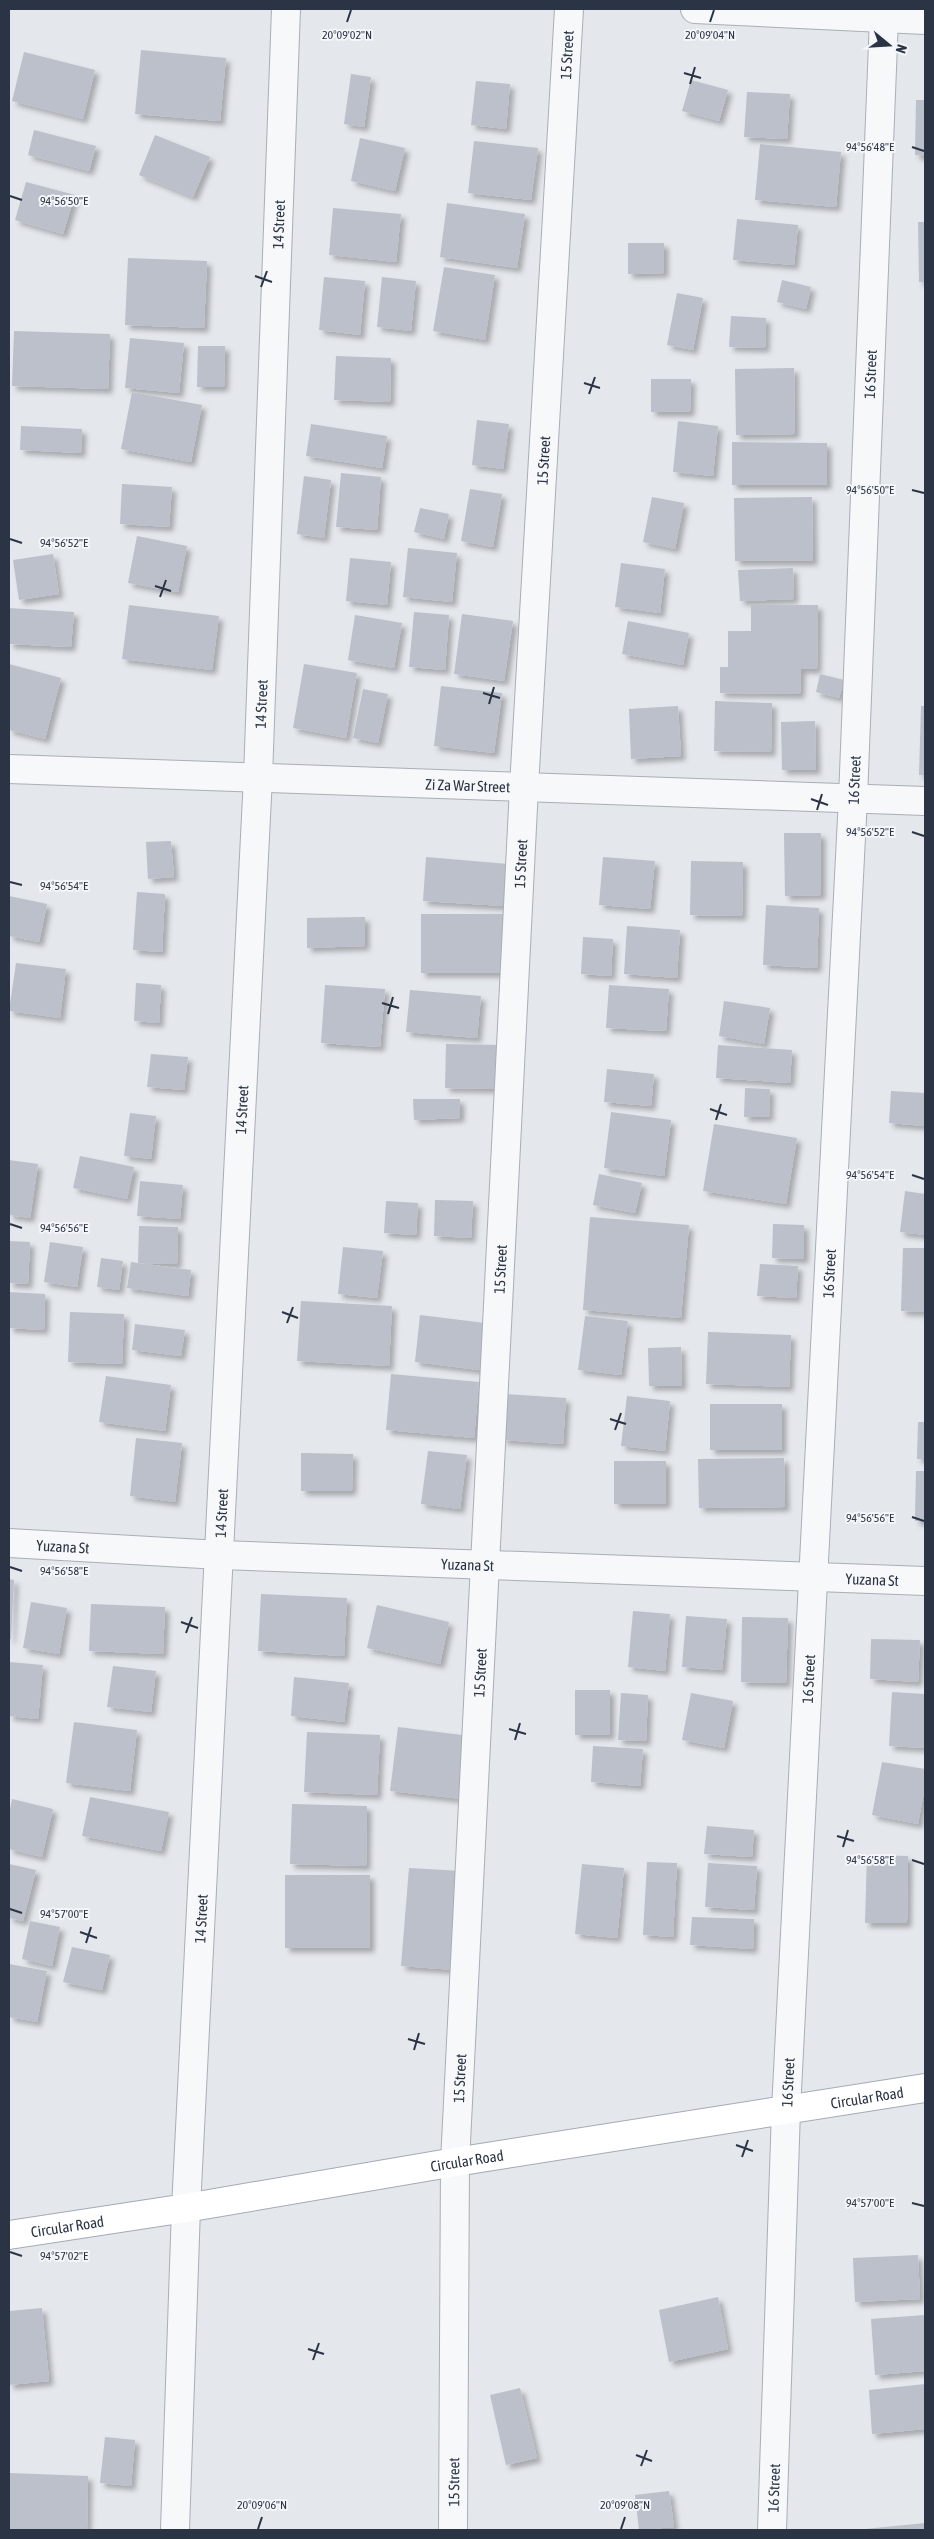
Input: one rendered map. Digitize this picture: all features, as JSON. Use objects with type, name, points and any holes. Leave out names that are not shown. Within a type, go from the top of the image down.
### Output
[{"type":"main road","name":"Circular Road","points":[[9,2234],[186,2208],[455,2162],[925,2088]]},
{"type":"street","name":"14 Street","points":[[175,2530],[186,2208],[258,778],[286,9]]},
{"type":"street","name":"15 Street","points":[[454,2530],[455,2162],[524,787],[569,9]]},
{"type":"street","points":[[695,9],[925,20]]},
{"type":"street","name":"16 Street","points":[[772,2530],[786,2110],[853,798],[884,18]]},
{"type":"street","name":"Zi Za War Street","points":[[9,769],[925,801]]},
{"type":"street","name":"Yuzana St","points":[[9,1543],[220,1555],[925,1582]]},
{"type":"building","points":[[141,50],[226,58],[220,121],[135,114]]},
{"type":"building","points":[[24,52],[95,70],[83,119],[12,101]]},
{"type":"building","points":[[351,74],[371,77],[364,127],[344,124]]},
{"type":"building","points":[[691,80],[728,90],[719,121],[682,111]]},
{"type":"building","points":[[476,81],[510,84],[506,129],[471,125]]},
{"type":"building","points":[[747,92],[790,94],[787,139],[744,137]]},
{"type":"building","points":[[916,100],[925,100],[925,156],[915,155]]},
{"type":"building","points":[[34,130],[96,146],[89,171],[28,155]]},
{"type":"building","points":[[155,135],[210,157],[193,197],[139,175]]},
{"type":"building","points":[[360,138],[405,148],[395,191],[351,181]]},
{"type":"building","points":[[474,141],[538,148],[531,200],[468,193]]},
{"type":"building","points":[[760,144],[841,152],[836,207],[755,200]]},
{"type":"building","points":[[26,182],[75,195],[63,234],[15,220]]},
{"type":"building","points":[[447,203],[525,214],[517,268],[440,257]]},
{"type":"building","points":[[333,208],[401,214],[396,262],[329,255]]},
{"type":"building","points":[[737,219],[798,225],[794,265],[733,260]]},
{"type":"building","points":[[918,222],[925,222],[925,282],[919,282]]},
{"type":"building","points":[[628,243],[664,243],[664,273],[628,274]]},
{"type":"building","points":[[128,258],[207,261],[204,328],[125,325]]},
{"type":"building","points":[[444,267],[495,275],[485,340],[433,331]]},
{"type":"building","points":[[324,277],[365,281],[360,335],[319,330]]},
{"type":"building","points":[[382,277],[416,281],[411,331],[377,327]]},
{"type":"building","points":[[782,280],[811,287],[806,309],[777,302]]},
{"type":"building","points":[[677,293],[703,298],[693,350],[667,345]]},
{"type":"building","points":[[731,316],[766,318],[765,348],[729,347]]},
{"type":"building","points":[[14,331],[110,334],[108,389],[12,386]]},
{"type":"building","points":[[130,338],[184,343],[179,393],[125,388]]},
{"type":"building","points":[[198,346],[225,346],[224,387],[197,387]]},
{"type":"building","points":[[336,356],[391,358],[390,402],[334,400]]},
{"type":"building","points":[[794,368],[795,434],[736,435],[735,369]]},
{"type":"building","points":[[651,379],[691,379],[690,412],[651,412]]},
{"type":"building","points":[[132,392],[202,405],[191,462],[121,449]]},
{"type":"building","points":[[477,420],[509,424],[503,469],[472,465]]},
{"type":"building","points":[[678,421],[718,426],[713,476],[673,472]]},
{"type":"building","points":[[311,424],[387,436],[382,468],[306,456]]},
{"type":"building","points":[[21,426],[82,429],[81,453],[20,450]]},
{"type":"building","points":[[732,442],[827,443],[827,485],[732,485]]},
{"type":"building","points":[[341,473],[381,477],[377,530],[336,527]]},
{"type":"building","points":[[304,476],[331,480],[324,538],[297,534]]},
{"type":"building","points":[[122,484],[172,487],[169,527],[120,524]]},
{"type":"building","points":[[470,489],[502,494],[493,547],[461,541]]},
{"type":"building","points":[[652,497],[684,503],[675,549],[643,542]]},
{"type":"building","points":[[812,497],[813,561],[735,561],[734,498]]},
{"type":"building","points":[[420,508],[449,514],[444,539],[414,532]]},
{"type":"building","points":[[137,536],[187,546],[178,592],[128,583]]},
{"type":"building","points":[[408,548],[457,553],[452,602],[403,597]]},
{"type":"building","points":[[53,554],[59,594],[19,600],[13,560]]},
{"type":"building","points":[[350,558],[391,562],[387,605],[346,601]]},
{"type":"building","points":[[621,563],[665,569],[660,613],[615,607]]},
{"type":"building","points":[[793,568],[794,599],[740,601],[738,570]]},
{"type":"building","points":[[129,605],[219,616],[212,670],[122,659]]},
{"type":"building","points":[[751,605],[818,605],[817,669],[801,669],[800,694],[720,693],[720,667],[728,667],[728,631],[751,631]]},
{"type":"building","points":[[9,608],[74,612],[71,647],[9,644]]},
{"type":"building","points":[[414,612],[449,615],[445,670],[409,667]]},
{"type":"building","points":[[462,614],[513,621],[504,681],[454,674]]},
{"type":"building","points":[[355,615],[402,623],[394,668],[348,660]]},
{"type":"building","points":[[628,621],[689,633],[683,665],[622,654]]},
{"type":"building","points":[[9,664],[61,678],[45,739],[9,730]]},
{"type":"building","points":[[304,664],[357,673],[346,738],[293,728]]},
{"type":"building","points":[[820,674],[844,680],[839,698],[816,692]]},
{"type":"building","points":[[441,686],[502,693],[494,753],[434,746]]},
{"type":"building","points":[[363,689],[388,694],[378,743],[353,738]]},
{"type":"building","points":[[715,701],[772,703],[771,752],[714,751]]},
{"type":"building","points":[[678,706],[681,756],[631,759],[629,709]]},
{"type":"building","points":[[921,706],[925,706],[925,775],[919,775]]},
{"type":"building","points":[[815,721],[816,770],[782,770],[781,722]]},
{"type":"building","points":[[784,833],[821,833],[821,895],[785,896]]},
{"type":"building","points":[[171,841],[174,877],[148,879],[146,842]]},
{"type":"building","points":[[426,857],[508,864],[504,906],[423,901]]},
{"type":"building","points":[[603,857],[655,861],[650,909],[599,905]]},
{"type":"building","points":[[691,861],[743,862],[742,916],[690,915]]},
{"type":"building","points":[[137,892],[165,894],[162,952],[133,950]]},
{"type":"building","points":[[9,896],[47,904],[39,942],[9,936]]},
{"type":"building","points":[[766,905],[819,908],[817,968],[763,965]]},
{"type":"building","points":[[421,914],[511,914],[511,973],[421,973]]},
{"type":"building","points":[[365,917],[365,946],[307,948],[307,918]]},
{"type":"building","points":[[627,926],[680,930],[677,978],[624,974]]},
{"type":"building","points":[[583,937],[613,939],[611,976],[581,974]]},
{"type":"building","points":[[16,963],[66,969],[60,1018],[9,1011]]},
{"type":"building","points":[[136,983],[161,985],[159,1023],[134,1021]]},
{"type":"building","points":[[325,985],[385,989],[380,1047],[321,1043]]},
{"type":"building","points":[[609,985],[669,989],[666,1031],[606,1028]]},
{"type":"building","points":[[410,990],[481,996],[477,1038],[406,1032]]},
{"type":"building","points":[[724,1001],[770,1008],[764,1044],[719,1036]]},
{"type":"building","points":[[446,1044],[503,1045],[502,1089],[445,1088]]},
{"type":"building","points":[[718,1045],[792,1050],[790,1083],[716,1078]]},
{"type":"building","points":[[151,1054],[188,1057],[184,1090],[147,1087]]},
{"type":"building","points":[[607,1069],[654,1074],[651,1106],[604,1102]]},
{"type":"building","points":[[745,1088],[770,1089],[769,1117],[744,1117]]},
{"type":"building","points":[[891,1091],[925,1093],[925,1126],[889,1123]]},
{"type":"building","points":[[413,1099],[460,1099],[460,1118],[414,1120]]},
{"type":"building","points":[[611,1112],[671,1120],[664,1176],[604,1168]]},
{"type":"building","points":[[130,1113],[156,1116],[151,1159],[124,1156]]},
{"type":"building","points":[[714,1124],[797,1138],[786,1204],[703,1191]]},
{"type":"building","points":[[80,1156],[134,1167],[127,1199],[73,1188]]},
{"type":"building","points":[[9,1160],[38,1164],[30,1218],[9,1215]]},
{"type":"building","points":[[599,1174],[642,1183],[635,1213],[593,1205]]},
{"type":"building","points":[[140,1181],[183,1185],[180,1219],[137,1216]]},
{"type":"building","points":[[905,1191],[925,1194],[925,1235],[900,1232]]},
{"type":"building","points":[[435,1200],[473,1201],[471,1238],[434,1236]]},
{"type":"building","points":[[386,1201],[418,1203],[416,1235],[384,1233]]},
{"type":"building","points":[[590,1217],[689,1225],[681,1318],[583,1310]]},
{"type":"building","points":[[773,1224],[804,1225],[804,1259],[772,1258]]},
{"type":"building","points":[[139,1226],[178,1227],[177,1264],[138,1263]]},
{"type":"building","points":[[9,1241],[30,1242],[28,1284],[9,1283]]},
{"type":"building","points":[[50,1242],[83,1247],[77,1287],[44,1282]]},
{"type":"building","points":[[343,1247],[383,1251],[377,1298],[338,1294]]},
{"type":"building","points":[[903,1248],[925,1248],[925,1312],[901,1311]]},
{"type":"building","points":[[101,1258],[123,1261],[119,1290],[97,1287]]},
{"type":"building","points":[[131,1262],[191,1270],[188,1296],[127,1288]]},
{"type":"building","points":[[760,1264],[798,1266],[796,1298],[757,1296]]},
{"type":"building","points":[[9,1292],[45,1294],[44,1330],[9,1328]]},
{"type":"building","points":[[301,1301],[392,1306],[389,1366],[297,1361]]},
{"type":"building","points":[[70,1312],[124,1314],[122,1364],[68,1362]]},
{"type":"building","points":[[420,1315],[493,1324],[487,1371],[415,1362]]},
{"type":"building","points":[[585,1316],[628,1321],[621,1375],[578,1370]]},
{"type":"building","points":[[135,1324],[185,1330],[181,1356],[132,1350]]},
{"type":"building","points":[[708,1332],[791,1335],[789,1387],[706,1384]]},
{"type":"building","points":[[681,1347],[682,1386],[649,1386],[648,1348]]},
{"type":"building","points":[[391,1374],[479,1382],[474,1438],[386,1430]]},
{"type":"building","points":[[106,1376],[171,1385],[165,1431],[99,1422]]},
{"type":"building","points":[[505,1394],[566,1398],[563,1444],[502,1440]]},
{"type":"building","points":[[627,1396],[670,1401],[665,1451],[621,1446]]},
{"type":"building","points":[[710,1404],[782,1404],[782,1450],[710,1450]]},
{"type":"building","points":[[918,1422],[925,1422],[925,1459],[917,1459]]},
{"type":"building","points":[[136,1438],[182,1443],[175,1502],[130,1496]]},
{"type":"building","points":[[428,1451],[467,1455],[460,1509],[421,1504]]},
{"type":"building","points":[[301,1453],[353,1454],[352,1491],[301,1491]]},
{"type":"building","points":[[784,1458],[785,1507],[699,1508],[698,1459]]},
{"type":"building","points":[[614,1461],[666,1461],[666,1504],[614,1504]]},
{"type":"building","points":[[916,1471],[925,1471],[925,1521],[915,1521]]},
{"type":"building","points":[[9,1579],[14,1580],[11,1639],[9,1639]]},
{"type":"building","points":[[261,1594],[347,1598],[344,1656],[258,1651]]},
{"type":"building","points":[[31,1602],[67,1608],[59,1654],[23,1648]]},
{"type":"building","points":[[91,1604],[165,1607],[163,1654],[89,1651]]},
{"type":"building","points":[[377,1605],[449,1622],[440,1664],[367,1648]]},
{"type":"building","points":[[633,1611],[670,1614],[665,1671],[628,1667]]},
{"type":"building","points":[[686,1616],[727,1619],[722,1670],[682,1667]]},
{"type":"building","points":[[742,1617],[788,1618],[786,1683],[741,1682]]},
{"type":"building","points":[[871,1639],[920,1640],[918,1682],[870,1679]]},
{"type":"building","points":[[9,1662],[43,1665],[38,1719],[9,1716]]},
{"type":"building","points":[[113,1666],[156,1671],[151,1712],[107,1707]]},
{"type":"building","points":[[294,1677],[349,1683],[344,1722],[291,1716]]},
{"type":"building","points":[[575,1690],[610,1690],[610,1735],[575,1735]]},
{"type":"building","points":[[892,1692],[925,1694],[925,1748],[889,1746]]},
{"type":"building","points":[[621,1693],[648,1695],[646,1741],[618,1740]]},
{"type":"building","points":[[691,1693],[733,1701],[724,1748],[682,1740]]},
{"type":"building","points":[[74,1722],[137,1730],[130,1791],[66,1783]]},
{"type":"building","points":[[398,1727],[470,1736],[462,1799],[390,1791]]},
{"type":"building","points":[[307,1732],[380,1735],[377,1795],[304,1792]]},
{"type":"building","points":[[593,1746],[643,1749],[640,1786],[591,1782]]},
{"type":"building","points":[[882,1762],[925,1769],[925,1786],[918,1824],[872,1815]]},
{"type":"building","points":[[90,1797],[169,1812],[161,1851],[82,1836]]},
{"type":"building","points":[[12,1799],[53,1809],[42,1857],[9,1849],[9,1814]]},
{"type":"building","points":[[292,1804],[367,1806],[366,1866],[290,1864]]},
{"type":"building","points":[[707,1826],[754,1830],[752,1857],[704,1854]]},
{"type":"building","points":[[867,1855],[908,1856],[907,1923],[865,1923]]},
{"type":"building","points":[[647,1862],[677,1863],[673,1937],[643,1935]]},
{"type":"building","points":[[708,1863],[757,1866],[754,1910],[705,1907]]},
{"type":"building","points":[[9,1864],[36,1870],[23,1921],[9,1918]]},
{"type":"building","points":[[582,1864],[624,1868],[617,1938],[575,1934]]},
{"type":"building","points":[[409,1868],[461,1871],[454,1970],[401,1966]]},
{"type":"building","points":[[285,1875],[370,1875],[370,1948],[285,1948]]},
{"type":"building","points":[[692,1917],[754,1919],[753,1949],[690,1945]]},
{"type":"building","points":[[30,1921],[60,1927],[52,1966],[22,1959]]},
{"type":"building","points":[[72,1947],[110,1955],[102,1990],[63,1982]]},
{"type":"building","points":[[9,1964],[47,1971],[37,2022],[9,2017]]},
{"type":"building","points":[[918,2255],[920,2299],[855,2302],[853,2258]]},
{"type":"building","points":[[718,2297],[728,2349],[669,2362],[659,2310]]},
{"type":"building","points":[[42,2308],[49,2381],[9,2385],[9,2311]]},
{"type":"building","points":[[925,2315],[925,2371],[875,2375],[871,2319]]},
{"type":"building","points":[[925,2384],[925,2429],[872,2434],[869,2390]]},
{"type":"building","points":[[520,2388],[537,2458],[506,2465],[490,2395]]},
{"type":"building","points":[[105,2437],[135,2440],[131,2486],[100,2483]]},
{"type":"building","points":[[9,2473],[88,2476],[87,2530],[9,2530]]},
{"type":"building","points":[[669,2491],[674,2527],[639,2530],[635,2495]]},
{"type":"building","points":[[925,2523],[925,2530],[865,2530],[865,2529]]}]
